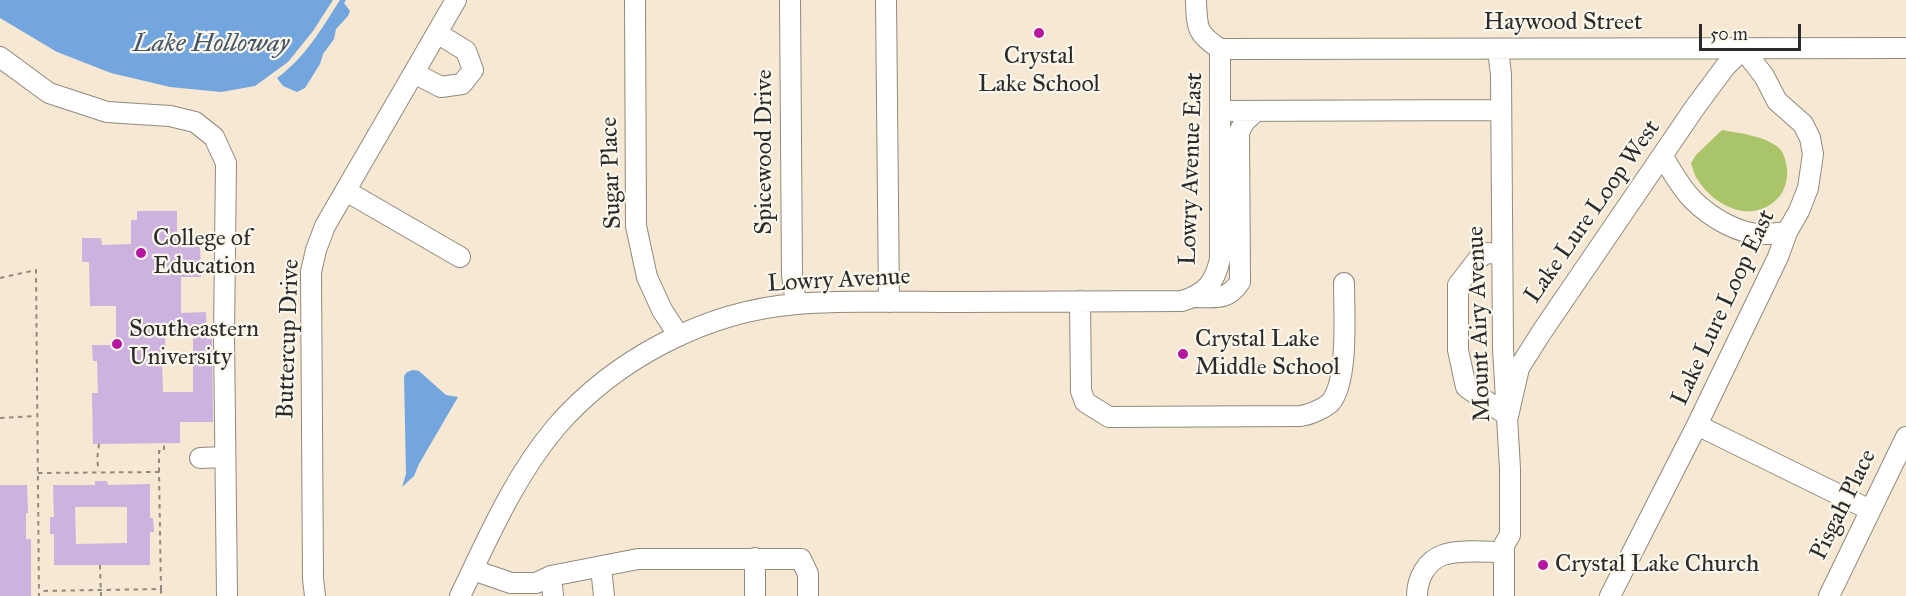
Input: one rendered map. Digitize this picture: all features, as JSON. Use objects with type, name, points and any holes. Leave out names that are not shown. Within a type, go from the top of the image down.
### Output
[{"type":"street","name":"Buttercup Drive","points":[[315,596],[311,272],[316,250],[325,226],[456,0]]},
{"type":"street","name":"Sugar Place","points":[[635,0],[636,226],[647,277],[662,310],[679,336]]},
{"type":"street","name":"Spicewood Drive","points":[[790,0],[792,275],[796,304]]},
{"type":"street","points":[[886,0],[889,302]]},
{"type":"street","points":[[1196,0],[1197,22],[1204,38],[1220,49]]},
{"type":"street","points":[[414,73],[441,87],[462,84],[473,70],[466,51],[437,33]]},
{"type":"street","name":"Lake Lure Loop West","points":[[1508,416],[1519,368],[1639,189],[1714,83],[1743,48]]},
{"type":"street","name":"Lake Lure Loop East","points":[[1610,596],[1697,425],[1778,257],[1808,188],[1813,153],[1810,138],[1803,124],[1777,101],[1764,76],[1743,48]]},
{"type":"street","name":"Haywood Street","points":[[1220,49],[1906,48]]},
{"type":"street","name":"Lowry Avenue East","points":[[1201,292],[1217,274],[1220,259],[1220,49]]},
{"type":"street","name":"Mount Airy Avenue","points":[[1498,49],[1502,110],[1503,348],[1508,416],[1510,535],[1504,545],[1504,596]]},
{"type":"street","points":[[0,57],[49,93],[107,112],[170,116],[195,122],[214,138],[226,163],[224,336],[227,596]]},
{"type":"street","points":[[1220,111],[1502,110]]},
{"type":"street","name":"Lowry Avenue","points":[[460,596],[515,485],[556,428],[585,398],[614,374],[679,336],[744,314],[796,304],[1182,301],[1201,292],[1222,297],[1233,292],[1240,282],[1239,132],[1245,121],[1256,111]]},
{"type":"street","points":[[1663,157],[1692,200],[1713,216],[1739,229],[1762,235],[1787,232]]},
{"type":"street","points":[[346,191],[460,257]]},
{"type":"street","points":[[1502,254],[1486,253],[1479,258],[1458,285],[1458,350],[1466,387],[1508,416]]},
{"type":"street","points":[[1080,301],[1081,391],[1085,402],[1109,417],[1300,416],[1308,415],[1330,403],[1339,385],[1344,355],[1344,283]]},
{"type":"street","points":[[1697,425],[1870,510]]},
{"type":"street","name":"Pisgah Place","points":[[1828,596],[1906,437]]},
{"type":"street","points":[[200,458],[225,458]]},
{"type":"street","points":[[1417,596],[1419,578],[1428,565],[1442,555],[1464,552],[1504,552]]},
{"type":"street","points":[[755,558],[755,596]]},
{"type":"street","points":[[472,570],[511,583],[536,583],[552,586],[601,567],[638,559],[801,559],[808,574],[808,596]]},
{"type":"street","points":[[601,567],[604,596]]},
{"type":"path","points":[[0,278],[36,270],[39,596]]},
{"type":"path","points":[[0,418],[37,416]]},
{"type":"path","points":[[161,596],[159,451],[164,451],[164,443]]},
{"type":"path","points":[[99,444],[97,460],[99,472]]},
{"type":"path","points":[[38,473],[159,472]]},
{"type":"path","points":[[100,565],[100,596]]},
{"type":"path","points":[[39,591],[161,589]]},
{"type":"green space","points":[[1722,130],[1767,141],[1782,152],[1787,169],[1786,184],[1778,198],[1768,206],[1746,211],[1724,205],[1705,190],[1697,178],[1691,163],[1696,155]]},
{"type":"water","name":"Lake Holloway","points":[[0,0],[333,0],[313,31],[288,62],[255,86],[221,92],[170,87],[111,73],[57,52],[0,18]]},
{"type":"water","points":[[340,0],[346,0],[344,3],[350,11],[336,29],[334,39],[323,54],[320,64],[305,88],[297,92],[283,86],[277,78],[304,52]]},
{"type":"water","points":[[413,370],[419,371],[446,395],[458,397],[414,476],[402,487],[406,474],[404,376]]},
{"type":"building","points":[[137,211],[177,211],[177,243],[200,243],[201,277],[181,277],[181,313],[206,312],[207,339],[212,339],[213,422],[180,422],[180,443],[93,444],[92,393],[98,393],[97,361],[93,361],[92,345],[116,345],[116,306],[90,306],[89,262],[82,262],[82,238],[101,238],[102,245],[131,244],[131,220],[137,220]],"holes":[[[193,333],[193,392],[163,392],[162,363],[166,362],[165,334]]]},
{"type":"building","points":[[95,481],[107,481],[108,485],[150,484],[150,518],[153,518],[154,532],[150,532],[150,565],[54,565],[54,534],[50,534],[50,517],[54,517],[53,485],[95,485]],"holes":[[[75,507],[127,507],[127,543],[76,544]]]},
{"type":"building","points":[[0,485],[27,485],[26,539],[31,539],[31,596],[0,596]]},
{"type":"place","name":"Crystal Lake School","points":[[1039,33]]},
{"type":"place","name":"College of Education","points":[[141,253]]},
{"type":"place","name":"Southeastern University","points":[[117,344]]},
{"type":"place","name":"Crystal Lake Middle School","points":[[1183,354]]},
{"type":"place","name":"Crystal Lake Church","points":[[1543,565]]}]
